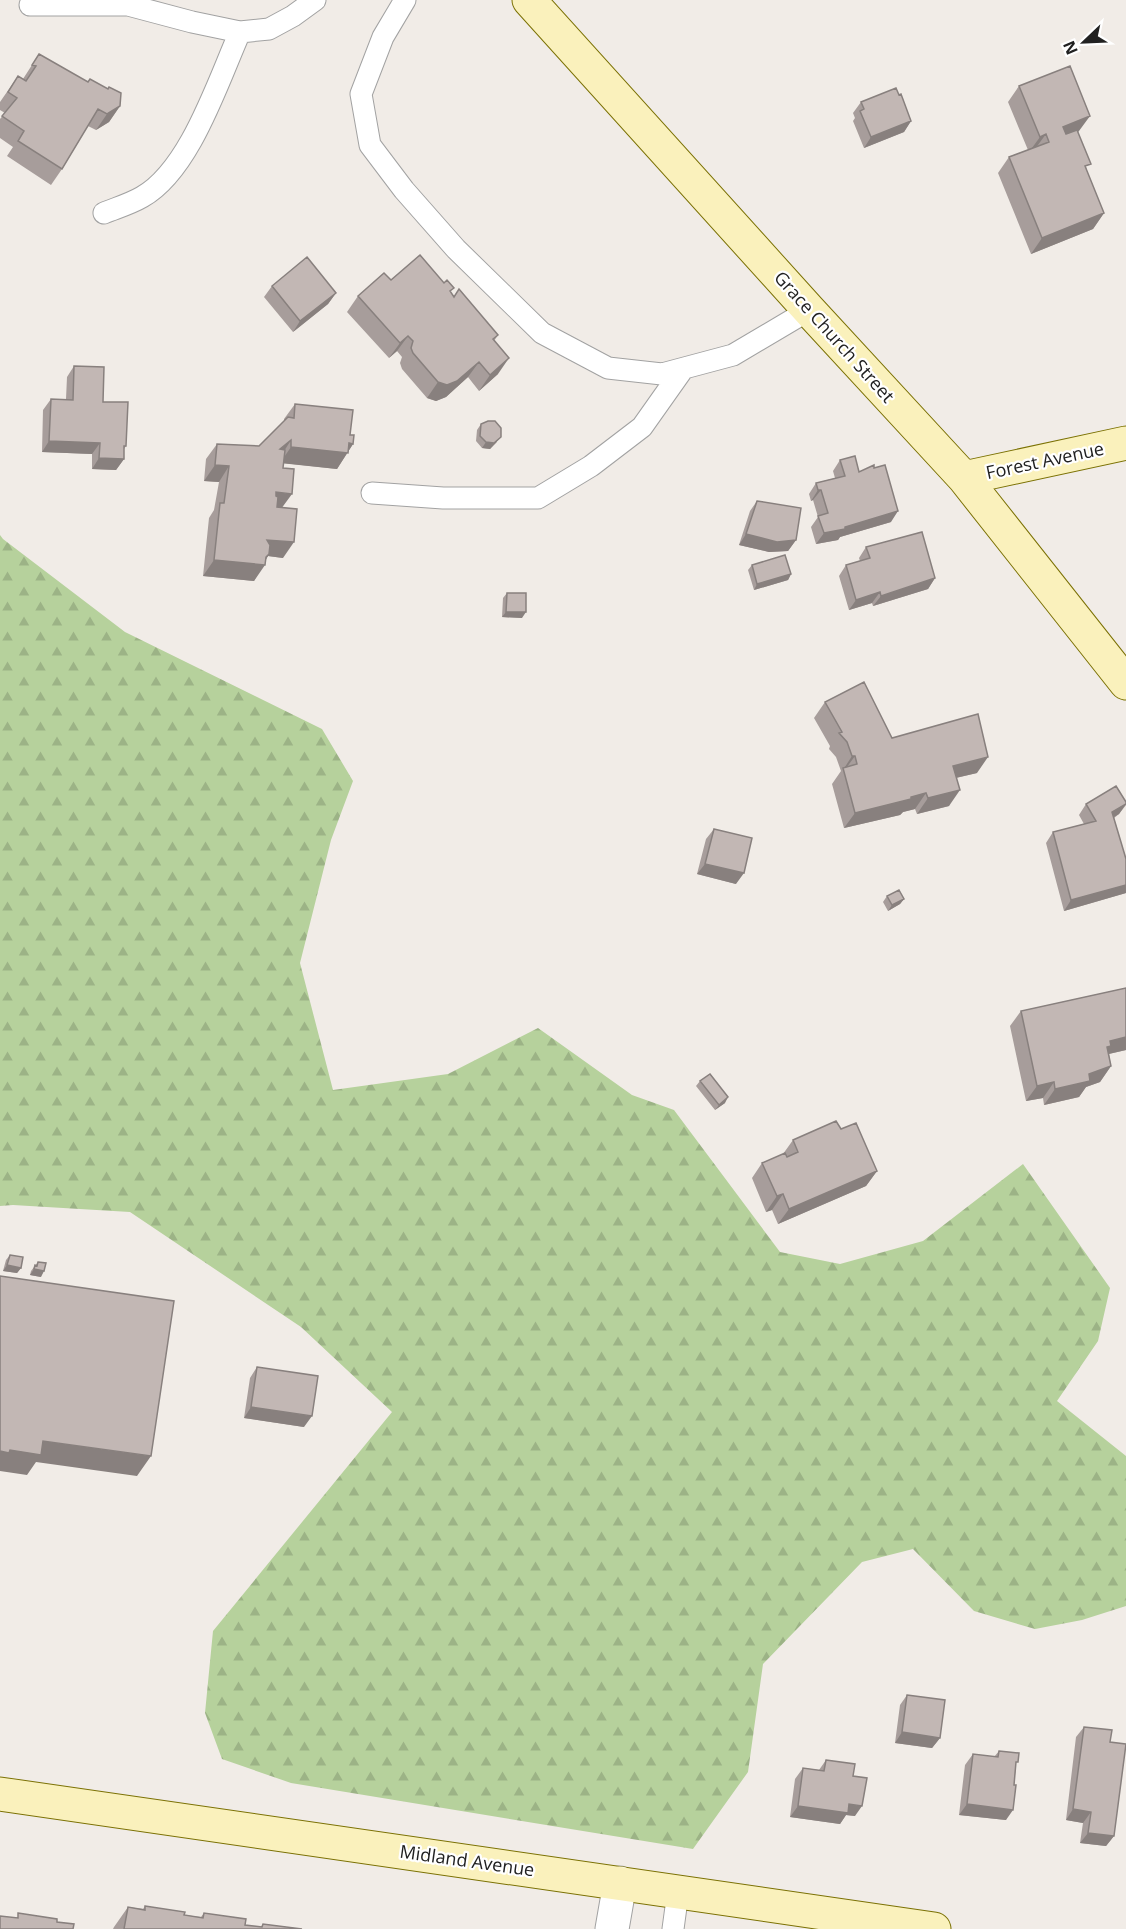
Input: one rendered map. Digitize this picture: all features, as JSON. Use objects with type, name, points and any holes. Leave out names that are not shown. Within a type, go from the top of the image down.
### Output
[{"type":"street","name":"Grace Church Street","points":[[529,0],[808,310],[964,478],[1126,683]]},
{"type":"street","name":"Forest Avenue","points":[[964,478],[1126,443]]},
{"type":"street","name":"Midland Avenue","points":[[0,1794],[934,1929]]},
{"type":"street","points":[[612,1929],[620,1883]]},
{"type":"lane","points":[[30,5],[128,5],[240,32],[269,29],[293,16],[315,0]]},
{"type":"lane","points":[[405,0],[383,37],[361,94],[370,145],[404,190],[456,249],[542,333],[609,368],[662,374],[733,355],[808,310]]},
{"type":"lane","points":[[104,213],[143,197],[164,180],[188,150],[240,32]]},
{"type":"lane","points":[[372,493],[443,498],[538,498],[591,466],[642,427],[683,369]]},
{"type":"lane","points":[[673,1929],[678,1892]]},
{"type":"green space","points":[[0,535],[125,632],[322,729],[353,781],[331,840],[300,963],[333,1090],[448,1074],[538,1028],[632,1095],[674,1110],[780,1252],[840,1264],[923,1241],[1023,1164],[1110,1288],[1098,1341],[1057,1401],[1126,1456],[1126,1606],[1082,1620],[1035,1629],[974,1611],[913,1549],[862,1562],[763,1664],[748,1772],[693,1849],[291,1783],[222,1759],[205,1713],[213,1631],[392,1412],[301,1327],[130,1212],[0,1206]]},
{"type":"building","points":[[39,54],[88,82],[90,79],[121,93],[120,106],[107,114],[98,109],[62,169],[18,141],[24,131],[2,116],[17,98],[8,92],[18,76],[26,81],[36,66],[32,65]]},
{"type":"building","points":[[1070,66],[1090,116],[1063,127],[1066,134],[1077,130],[1091,164],[1085,166],[1104,213],[1042,238],[1009,157],[1049,142],[1046,134],[1040,137],[1019,86]]},
{"type":"building","points":[[896,88],[899,95],[901,94],[911,121],[871,137],[860,111],[864,109],[861,102]]},
{"type":"building","points":[[420,255],[444,283],[447,280],[454,288],[450,291],[454,297],[459,289],[498,335],[493,339],[509,358],[490,375],[479,362],[457,381],[447,385],[438,382],[413,353],[411,348],[413,341],[408,336],[400,343],[358,296],[384,273],[391,280]]},
{"type":"building","points":[[307,257],[336,293],[300,321],[272,286]]},
{"type":"building","points":[[74,366],[104,367],[103,402],[128,402],[124,459],[99,458],[100,443],[49,441],[51,399],[73,400]]},
{"type":"building","points":[[295,404],[353,410],[350,435],[354,435],[353,444],[349,443],[348,453],[291,447],[291,440],[280,449],[285,450],[283,468],[294,469],[292,494],[276,492],[277,507],[297,509],[294,542],[267,540],[270,545],[265,565],[214,560],[220,503],[224,503],[229,466],[215,465],[217,444],[259,446],[288,417],[294,418]]},
{"type":"building","points":[[495,421],[501,428],[501,437],[494,443],[486,442],[480,436],[481,424]]},
{"type":"building","points":[[855,456],[859,472],[874,465],[874,468],[885,465],[898,511],[845,527],[845,529],[824,533],[818,516],[828,513],[821,490],[818,490],[816,483],[845,476],[840,460]]},
{"type":"building","points":[[757,501],[801,508],[796,540],[777,542],[746,534]]},
{"type":"building","points":[[922,532],[935,578],[881,596],[880,592],[856,600],[846,565],[870,558],[866,547]]},
{"type":"building","points":[[785,555],[791,574],[757,584],[752,565]]},
{"type":"building","points":[[507,593],[526,593],[526,612],[506,612]]},
{"type":"building","points":[[864,682],[892,738],[978,714],[988,757],[953,766],[960,790],[928,798],[926,793],[855,813],[843,768],[857,764],[855,756],[852,756],[847,742],[839,733],[842,732],[825,702]]},
{"type":"building","points":[[1116,786],[1126,802],[1112,812],[1126,859],[1126,885],[1071,900],[1053,832],[1096,821],[1086,804]]},
{"type":"building","points":[[714,829],[752,838],[744,873],[705,864]]},
{"type":"building","points":[[899,890],[904,899],[892,905],[887,896]]},
{"type":"building","points":[[1126,988],[1126,1037],[1110,1041],[1111,1046],[1107,1047],[1111,1066],[1089,1074],[1090,1081],[1055,1089],[1054,1082],[1037,1086],[1021,1011]]},
{"type":"building","points":[[710,1074],[728,1097],[719,1105],[700,1081]]},
{"type":"building","points":[[836,1121],[841,1129],[856,1123],[877,1171],[789,1209],[783,1194],[777,1196],[762,1163],[785,1153],[787,1157],[798,1152],[793,1140]]},
{"type":"building","points":[[10,1255],[23,1257],[21,1268],[7,1265]]},
{"type":"building","points":[[38,1262],[46,1263],[44,1271],[34,1269]]},
{"type":"building","points":[[0,1276],[174,1301],[151,1456],[43,1441],[41,1455],[10,1450],[9,1453],[0,1451]]},
{"type":"building","points":[[257,1367],[318,1376],[312,1416],[251,1407]]},
{"type":"building","points":[[907,1695],[945,1700],[940,1738],[902,1732]]},
{"type":"building","points":[[1084,1727],[1112,1730],[1110,1742],[1126,1744],[1114,1836],[1088,1833],[1091,1812],[1073,1809]]},
{"type":"building","points":[[999,1751],[1019,1753],[1018,1762],[1016,1762],[1013,1810],[967,1804],[973,1754],[998,1757]]},
{"type":"building","points":[[826,1760],[855,1764],[853,1776],[867,1778],[862,1806],[849,1804],[848,1813],[798,1806],[803,1768],[824,1771]]},
{"type":"building","points":[[145,1906],[185,1912],[184,1915],[203,1918],[204,1913],[246,1919],[245,1925],[262,1927],[263,1924],[302,1929],[124,1929],[128,1907],[145,1910]]},
{"type":"building","points":[[18,1913],[57,1919],[57,1922],[74,1924],[73,1929],[0,1929],[0,1916],[18,1918]]}]
